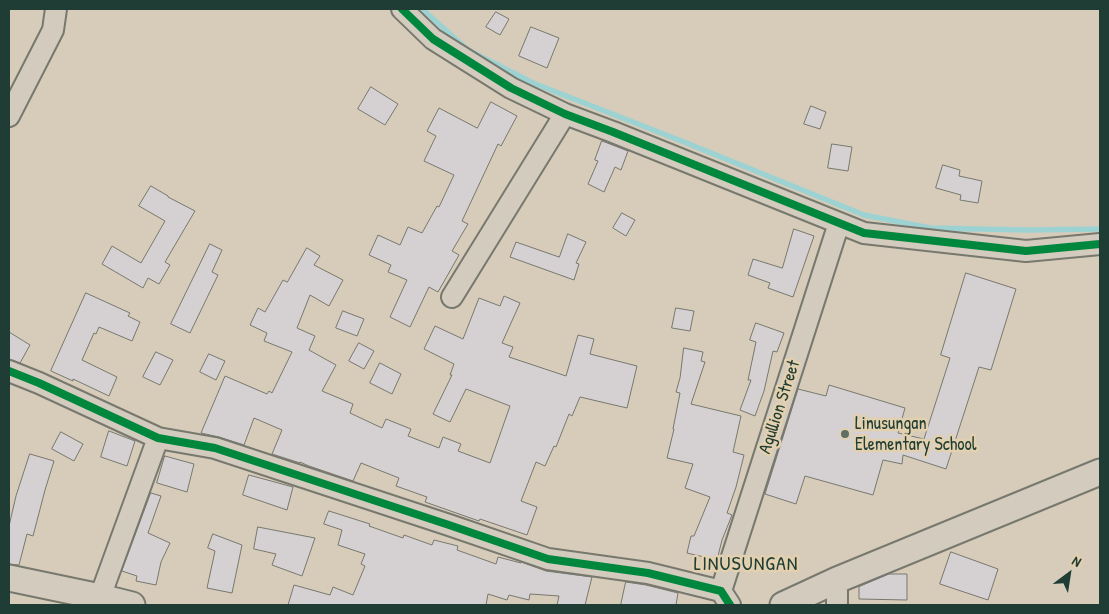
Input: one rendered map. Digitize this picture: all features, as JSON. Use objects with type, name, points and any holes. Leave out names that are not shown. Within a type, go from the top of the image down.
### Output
[{"type":"street","points":[[9,116],[53,30],[56,9]]},
{"type":"street","points":[[402,9],[433,39],[511,88],[565,114],[864,233],[1026,252],[1100,244]]},
{"type":"street","points":[[452,296],[565,114]]},
{"type":"street","name":"Agullion Street","points":[[726,598],[839,223]]},
{"type":"street","points":[[9,371],[158,438],[215,448],[548,559],[648,573],[726,598]]},
{"type":"street","points":[[100,597],[158,438]]},
{"type":"street","points":[[783,605],[837,580],[1100,472]]},
{"type":"street","points":[[9,578],[132,605]]},
{"type":"street","points":[[837,580],[837,605]]},
{"type":"building","points":[[496,12],[509,19],[500,35],[486,27]]},
{"type":"building","points":[[531,27],[559,38],[547,68],[519,56]]},
{"type":"building","points":[[371,87],[398,104],[385,125],[358,109]]},
{"type":"building","points":[[491,102],[517,116],[501,146],[498,144],[462,221],[468,224],[452,251],[459,255],[438,292],[429,287],[410,327],[390,317],[407,280],[388,272],[391,265],[369,255],[378,235],[400,245],[408,227],[422,233],[437,206],[439,207],[454,175],[424,161],[436,136],[427,131],[439,108],[477,128]]},
{"type":"building","points":[[811,106],[826,112],[820,129],[804,124]]},
{"type":"building","points":[[602,141],[628,151],[621,170],[615,167],[604,192],[588,184],[598,161],[595,160]]},
{"type":"building","points":[[832,144],[852,147],[848,171],[828,168]]},
{"type":"building","points":[[943,165],[960,170],[959,176],[982,181],[978,203],[960,200],[961,195],[936,188]]},
{"type":"building","points":[[151,186],[195,211],[165,262],[170,265],[159,284],[148,278],[143,288],[102,264],[112,246],[141,263],[165,221],[139,206]]},
{"type":"building","points":[[622,213],[635,220],[626,236],[613,228]]},
{"type":"building","points":[[794,229],[814,236],[793,297],[768,288],[770,283],[748,275],[753,259],[782,268]]},
{"type":"building","points":[[568,234],[586,242],[576,263],[579,264],[574,280],[510,257],[516,242],[559,257]]},
{"type":"building","points":[[210,244],[222,250],[212,272],[218,275],[190,333],[171,324]]},
{"type":"building","points":[[307,248],[320,256],[314,265],[343,280],[329,306],[310,295],[297,328],[315,336],[309,350],[336,365],[322,391],[353,404],[350,413],[382,428],[386,419],[411,429],[408,436],[439,448],[443,437],[461,444],[458,451],[490,463],[510,406],[466,389],[450,422],[433,414],[452,375],[450,375],[454,364],[424,349],[435,326],[463,339],[479,298],[500,306],[504,296],[520,303],[502,343],[513,347],[509,357],[566,376],[578,335],[594,339],[590,354],[637,366],[627,408],[580,397],[572,416],[569,414],[556,447],[554,446],[545,466],[536,462],[521,501],[537,507],[527,535],[425,502],[427,497],[396,486],[399,478],[361,463],[353,481],[272,454],[282,430],[254,418],[244,445],[201,433],[225,376],[267,394],[269,391],[272,393],[292,352],[264,341],[267,333],[250,325],[258,308],[265,312],[283,280],[287,282]]},
{"type":"building","points":[[966,273],[1016,289],[991,370],[979,367],[946,469],[903,455],[902,464],[883,460],[873,495],[805,476],[796,504],[765,494],[798,389],[826,396],[829,385],[905,408],[898,433],[924,439],[950,358],[941,355]]},
{"type":"building","points":[[86,293],[130,313],[128,316],[140,322],[132,341],[99,327],[96,334],[94,333],[82,360],[117,377],[109,396],[51,371]]},
{"type":"building","points":[[676,308],[694,311],[690,331],[672,328]]},
{"type":"building","points":[[343,311],[364,319],[357,336],[336,328]]},
{"type":"building","points":[[756,323],[784,333],[777,352],[773,351],[764,391],[755,416],[740,410],[751,380],[748,380],[756,342],[750,340]]},
{"type":"building","points":[[9,332],[30,345],[20,363],[9,359]]},
{"type":"building","points":[[359,343],[374,351],[364,369],[349,361]]},
{"type":"building","points":[[684,348],[703,352],[701,361],[705,362],[691,404],[741,416],[733,452],[744,455],[727,513],[732,515],[722,540],[717,560],[687,553],[691,536],[694,536],[710,497],[685,488],[693,464],[667,458],[680,393],[676,392]]},
{"type":"building","points":[[156,352],[173,360],[160,385],[143,377]]},
{"type":"building","points":[[209,354],[225,361],[216,380],[200,372]]},
{"type":"building","points":[[380,363],[401,374],[392,394],[370,383]]},
{"type":"building","points":[[109,431],[135,441],[127,466],[101,457]]},
{"type":"building","points":[[61,432],[83,444],[74,461],[52,449]]},
{"type":"building","points":[[30,454],[54,461],[33,536],[27,534],[19,565],[9,564],[9,526],[16,496]]},
{"type":"building","points":[[165,456],[194,464],[187,492],[157,483]]},
{"type":"building","points":[[249,475],[293,487],[287,510],[243,495]]},
{"type":"building","points":[[151,493],[161,496],[148,533],[170,543],[161,562],[156,585],[136,581],[137,576],[122,571]]},
{"type":"building","points":[[329,511],[370,524],[369,526],[403,538],[404,535],[432,545],[434,540],[458,546],[457,550],[496,564],[498,557],[521,562],[546,571],[592,577],[585,605],[557,605],[559,596],[530,594],[529,600],[509,595],[507,600],[488,594],[486,605],[288,605],[294,585],[330,595],[333,587],[353,595],[365,566],[361,564],[365,554],[338,545],[342,530],[324,524]]},
{"type":"building","points":[[258,527],[315,538],[302,576],[272,565],[276,554],[254,549]]},
{"type":"building","points":[[213,534],[242,545],[232,593],[207,588],[215,551],[208,548]]},
{"type":"building","points":[[951,552],[998,569],[988,600],[940,584]]},
{"type":"building","points":[[889,574],[907,574],[907,600],[859,599],[859,587]]},
{"type":"building","points":[[626,582],[678,593],[676,605],[621,605]]},
{"type":"waterway","points":[[422,9],[468,50],[533,83],[864,215],[930,228],[1100,229]]},
{"type":"cycle path","points":[[402,9],[433,39],[511,88],[565,114],[864,233],[1026,251],[1100,244]]},
{"type":"cycle path","points":[[9,371],[158,438],[215,448],[548,559],[648,573],[721,591],[730,605]]},
{"type":"place","name":"Linusungan Elementary School","points":[[845,434]]},
{"type":"district","name":"LINUSUNGAN","points":[[746,565]]}]
